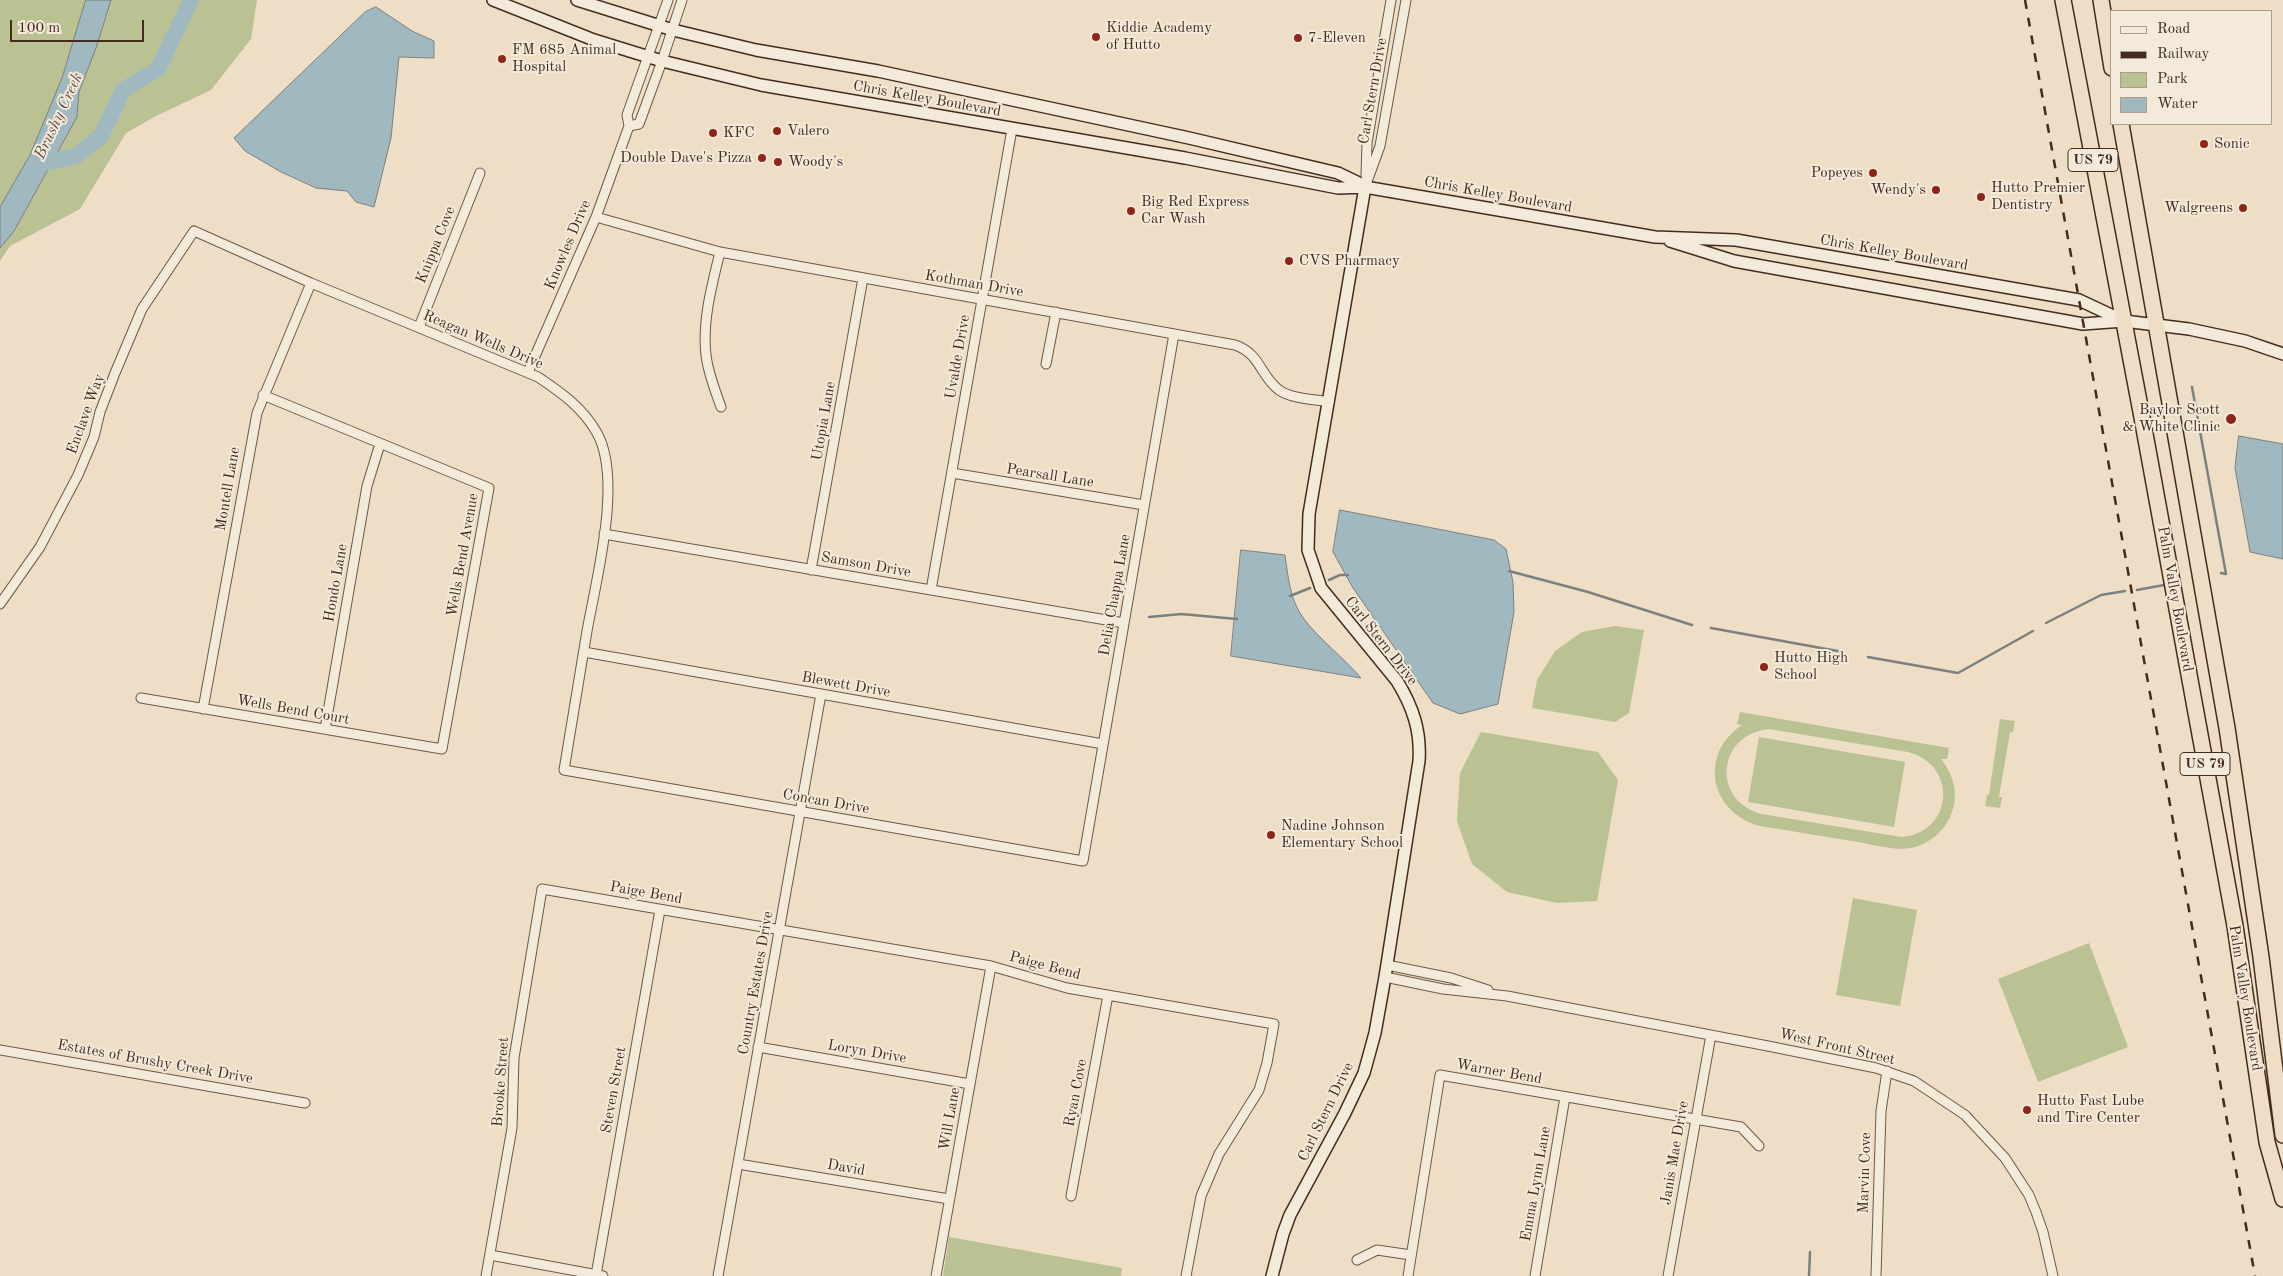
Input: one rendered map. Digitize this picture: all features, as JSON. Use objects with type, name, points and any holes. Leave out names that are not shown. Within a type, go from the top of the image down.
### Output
[{"type":"highway","name":"Palm Valley Boulevard","points":[[2063,0],[2235,926],[2267,1142],[2283,1199]]},
{"type":"highway","points":[[2101,0],[2110,56]]},
{"type":"highway","name":"Palm Valley Boulevard","points":[[2121,125],[2227,728],[2261,957],[2283,1135]]},
{"type":"main road","name":"Chris Kelley Boulevard","points":[[494,0],[594,40],[662,61],[761,85],[1185,158],[1338,188],[1365,186],[1655,237],[1743,263],[2083,324],[2124,321],[2156,325],[2245,341],[2283,354]]},
{"type":"main road","name":"Chris Kelley Boulevard","points":[[577,0],[673,30],[756,50],[878,71],[1189,138],[1338,173],[1365,186]]},
{"type":"main road","name":"Carl Stern Drive","points":[[1272,1276],[1290,1214],[1345,1113],[1364,1072],[1375,1033],[1386,971],[1419,761],[1419,740],[1415,718],[1401,688],[1321,588],[1311,563],[1308,542],[1309,514],[1365,186]]},
{"type":"main road","name":"Chris Kelley Boulevard","points":[[1655,237],[1736,240],[2079,300],[2124,321]]},
{"type":"street","name":"Knowles Drive","points":[[528,372],[596,217],[629,126],[627,115],[668,0]]},
{"type":"street","name":"Knowles Drive","points":[[629,126],[639,124],[682,0]]},
{"type":"street","name":"Carl Stern Drive","points":[[1365,186],[1367,143],[1391,0]]},
{"type":"street","name":"Carl Stern Drive","points":[[1365,186],[1380,146],[1406,0]]},
{"type":"street","name":"Uvalde Drive","points":[[931,590],[1012,129]]},
{"type":"street","name":"Knippa Cove","points":[[418,327],[480,173]]},
{"type":"street","name":"Kothman Drive","points":[[596,217],[720,252],[1056,312],[1244,348],[1252,354],[1278,390],[1292,395],[1329,402]]},
{"type":"street","name":"Reagan Wells Drive","points":[[194,231],[312,283],[528,372],[571,399],[598,434],[606,458],[608,484],[604,534],[564,770]]},
{"type":"street","name":"Enclave Way","points":[[0,604],[40,547],[78,474],[94,437],[100,412],[115,373],[142,309],[194,231]]},
{"type":"street","points":[[720,252],[713,280],[705,336],[711,378],[721,407]]},
{"type":"street","name":"Utopia Lane","points":[[811,570],[863,278]]},
{"type":"street","name":"Montell Lane","points":[[204,709],[252,435],[263,395],[312,283]]},
{"type":"street","points":[[1046,364],[1056,312]]},
{"type":"street","name":"Delia Chappa Lane","points":[[1083,861],[1174,334]]},
{"type":"street","name":"Wells Bend Avenue","points":[[263,395],[489,488],[442,750]]},
{"type":"street","name":"Hondo Lane","points":[[325,729],[367,486],[380,444]]},
{"type":"street","name":"Pearsall Lane","points":[[952,473],[1144,505]]},
{"type":"street","name":"Samson Drive","points":[[604,534],[1124,623]]},
{"type":"street","name":"Blewett Drive","points":[[584,652],[1103,744]]},
{"type":"street","name":"Country Estates Drive","points":[[718,1276],[821,694]]},
{"type":"street","name":"Wells Bend Court","points":[[141,698],[442,750]]},
{"type":"street","name":"Concan Drive","points":[[564,770],[1083,861]]},
{"type":"street","name":"Paige Bend","points":[[542,889],[991,966],[1068,988],[1274,1024],[1267,1063],[1259,1090],[1219,1154],[1201,1196],[1186,1276]]},
{"type":"street","name":"Brooke Street","points":[[486,1276],[512,1128],[513,1075],[517,1036],[542,889]]},
{"type":"street","name":"Steven Street","points":[[600,1275],[660,910]]},
{"type":"street","name":"Will Lane","points":[[936,1276],[991,966]]},
{"type":"street","name":"West Front Street","points":[[1386,971],[1443,989],[1508,996],[1710,1034],[1887,1071],[1914,1081],[1960,1111],[1979,1128],[2006,1158],[2029,1195],[2036,1212],[2053,1276]]},
{"type":"street","name":"Ryan Cove","points":[[1071,1196],[1108,995]]},
{"type":"street","name":"Janis Mae Drive","points":[[1668,1276],[1710,1034]]},
{"type":"street","name":"Loryn Drive","points":[[758,1047],[970,1084]]},
{"type":"street","name":"Estates of Brushy Creek Drive","points":[[0,1050],[305,1103]]},
{"type":"street","name":"Marvin Cove","points":[[1876,1276],[1881,1111],[1887,1071]]},
{"type":"street","name":"Warner Bend","points":[[1408,1276],[1440,1075],[1741,1127],[1759,1146]]},
{"type":"street","name":"Emma Lynn Lane","points":[[1535,1276],[1565,1097]]},
{"type":"street","name":"David","points":[[738,1164],[949,1199]]},
{"type":"street","points":[[1357,1260],[1377,1250],[1411,1255]]},
{"type":"street","points":[[490,1256],[600,1275]]},
{"type":"green space","points":[[0,0],[257,0],[251,39],[211,90],[156,116],[126,133],[80,209],[10,246],[0,261]]},
{"type":"green space","points":[[1615,626],[1644,630],[1629,713],[1615,722],[1532,708],[1537,680],[1555,651],[1582,632]]},
{"type":"green space","points":[[1740,712],[1949,748],[1947,759],[1941,759],[1952,777],[1955,791],[1954,805],[1949,819],[1946,825],[1931,840],[1911,848],[1898,849],[1760,826],[1743,819],[1730,809],[1721,796],[1716,782],[1715,766],[1719,751],[1728,737],[1742,725],[1737,724]],"holes":[[[1769,729],[1908,752],[1924,759],[1936,770],[1942,784],[1943,798],[1940,812],[1931,824],[1918,833],[1901,837],[1762,814],[1746,807],[1734,796],[1728,783],[1727,768],[1730,755],[1739,743],[1752,734]]]},
{"type":"green space","points":[[2000,719],[2015,721],[2013,732],[2010,732],[1999,797],[2002,797],[2000,808],[1985,806],[1987,795],[1989,795]]},
{"type":"green space","points":[[1481,732],[1598,752],[1618,780],[1597,901],[1557,903],[1507,892],[1472,864],[1457,821],[1460,773]]},
{"type":"green space","points":[[1759,737],[1905,762],[1894,827],[1748,802]]},
{"type":"green space","points":[[1853,898],[1917,910],[1900,1006],[1836,995]]},
{"type":"green space","points":[[2089,943],[2128,1047],[2038,1082],[1998,979]]},
{"type":"green space","points":[[949,1237],[1122,1268],[1121,1276],[943,1276]]},
{"type":"water","name":"Brushy Creek","points":[[86,0],[111,0],[96,48],[79,92],[77,117],[14,231],[0,248],[0,207],[30,155],[62,78]]},
{"type":"water","points":[[376,7],[412,31],[434,41],[434,58],[399,57],[391,138],[374,207],[356,202],[347,191],[316,188],[281,172],[245,151],[234,138],[365,12]]},
{"type":"water","points":[[2239,436],[2283,444],[2283,559],[2250,552],[2235,468]]},
{"type":"water","points":[[1340,510],[1494,540],[1506,549],[1513,582],[1514,612],[1498,704],[1460,714],[1433,703],[1353,588],[1333,552]]},
{"type":"water","points":[[1241,550],[1285,555],[1290,588],[1299,612],[1317,634],[1361,678],[1231,656]]},
{"type":"waterway","name":"Brushy Creek","points":[[37,165],[76,156],[101,136],[123,90],[158,69],[191,0]]},
{"type":"waterway","points":[[2192,387],[2226,574],[2221,573]]},
{"type":"waterway","points":[[1509,571],[1588,592],[1692,625]]},
{"type":"waterway","points":[[1329,580],[1340,575],[1348,575]]},
{"type":"waterway","points":[[2137,590],[2164,585]]},
{"type":"waterway","points":[[1290,596],[1310,588]]},
{"type":"waterway","points":[[2046,623],[2101,595],[2125,591]]},
{"type":"waterway","points":[[1149,617],[1181,614],[1237,619]]},
{"type":"waterway","points":[[1711,628],[1843,652]]},
{"type":"waterway","points":[[1868,657],[1958,673],[2033,631]]},
{"type":"waterway","points":[[1809,1276],[1810,1252]]},
{"type":"railway","points":[[2025,0],[2255,1276]]},
{"type":"place","name":"Kiddie Academy of Hutto","points":[[1096,37]]},
{"type":"place","name":"7-Eleven","points":[[1298,38]]},
{"type":"place","name":"FM 685 Animal Hospital","points":[[502,59]]},
{"type":"place","name":"Valero","points":[[777,131]]},
{"type":"place","name":"KFC","points":[[713,133]]},
{"type":"place","name":"Sonic","points":[[2204,144]]},
{"type":"place","name":"Double Dave's Pizza","points":[[762,158]]},
{"type":"place","name":"Woody's","points":[[778,162]]},
{"type":"place","name":"Popeyes","points":[[1873,173]]},
{"type":"place","name":"Wendy's","points":[[1936,190]]},
{"type":"place","name":"Hutto Premier Dentistry","points":[[1981,197]]},
{"type":"place","name":"Walgreens","points":[[2243,208]]},
{"type":"place","name":"Big Red Express Car Wash","points":[[1131,211]]},
{"type":"place","name":"CVS Pharmacy","points":[[1289,261]]},
{"type":"place","name":"Baylor Scott & White Clinic","points":[[2231,419]]},
{"type":"place","name":"Hutto High School","points":[[1764,667]]},
{"type":"place","name":"Nadine Johnson Elementary School","points":[[1271,835]]},
{"type":"place","name":"Hutto Fast Lube and Tire Center","points":[[2027,1110]]}]
